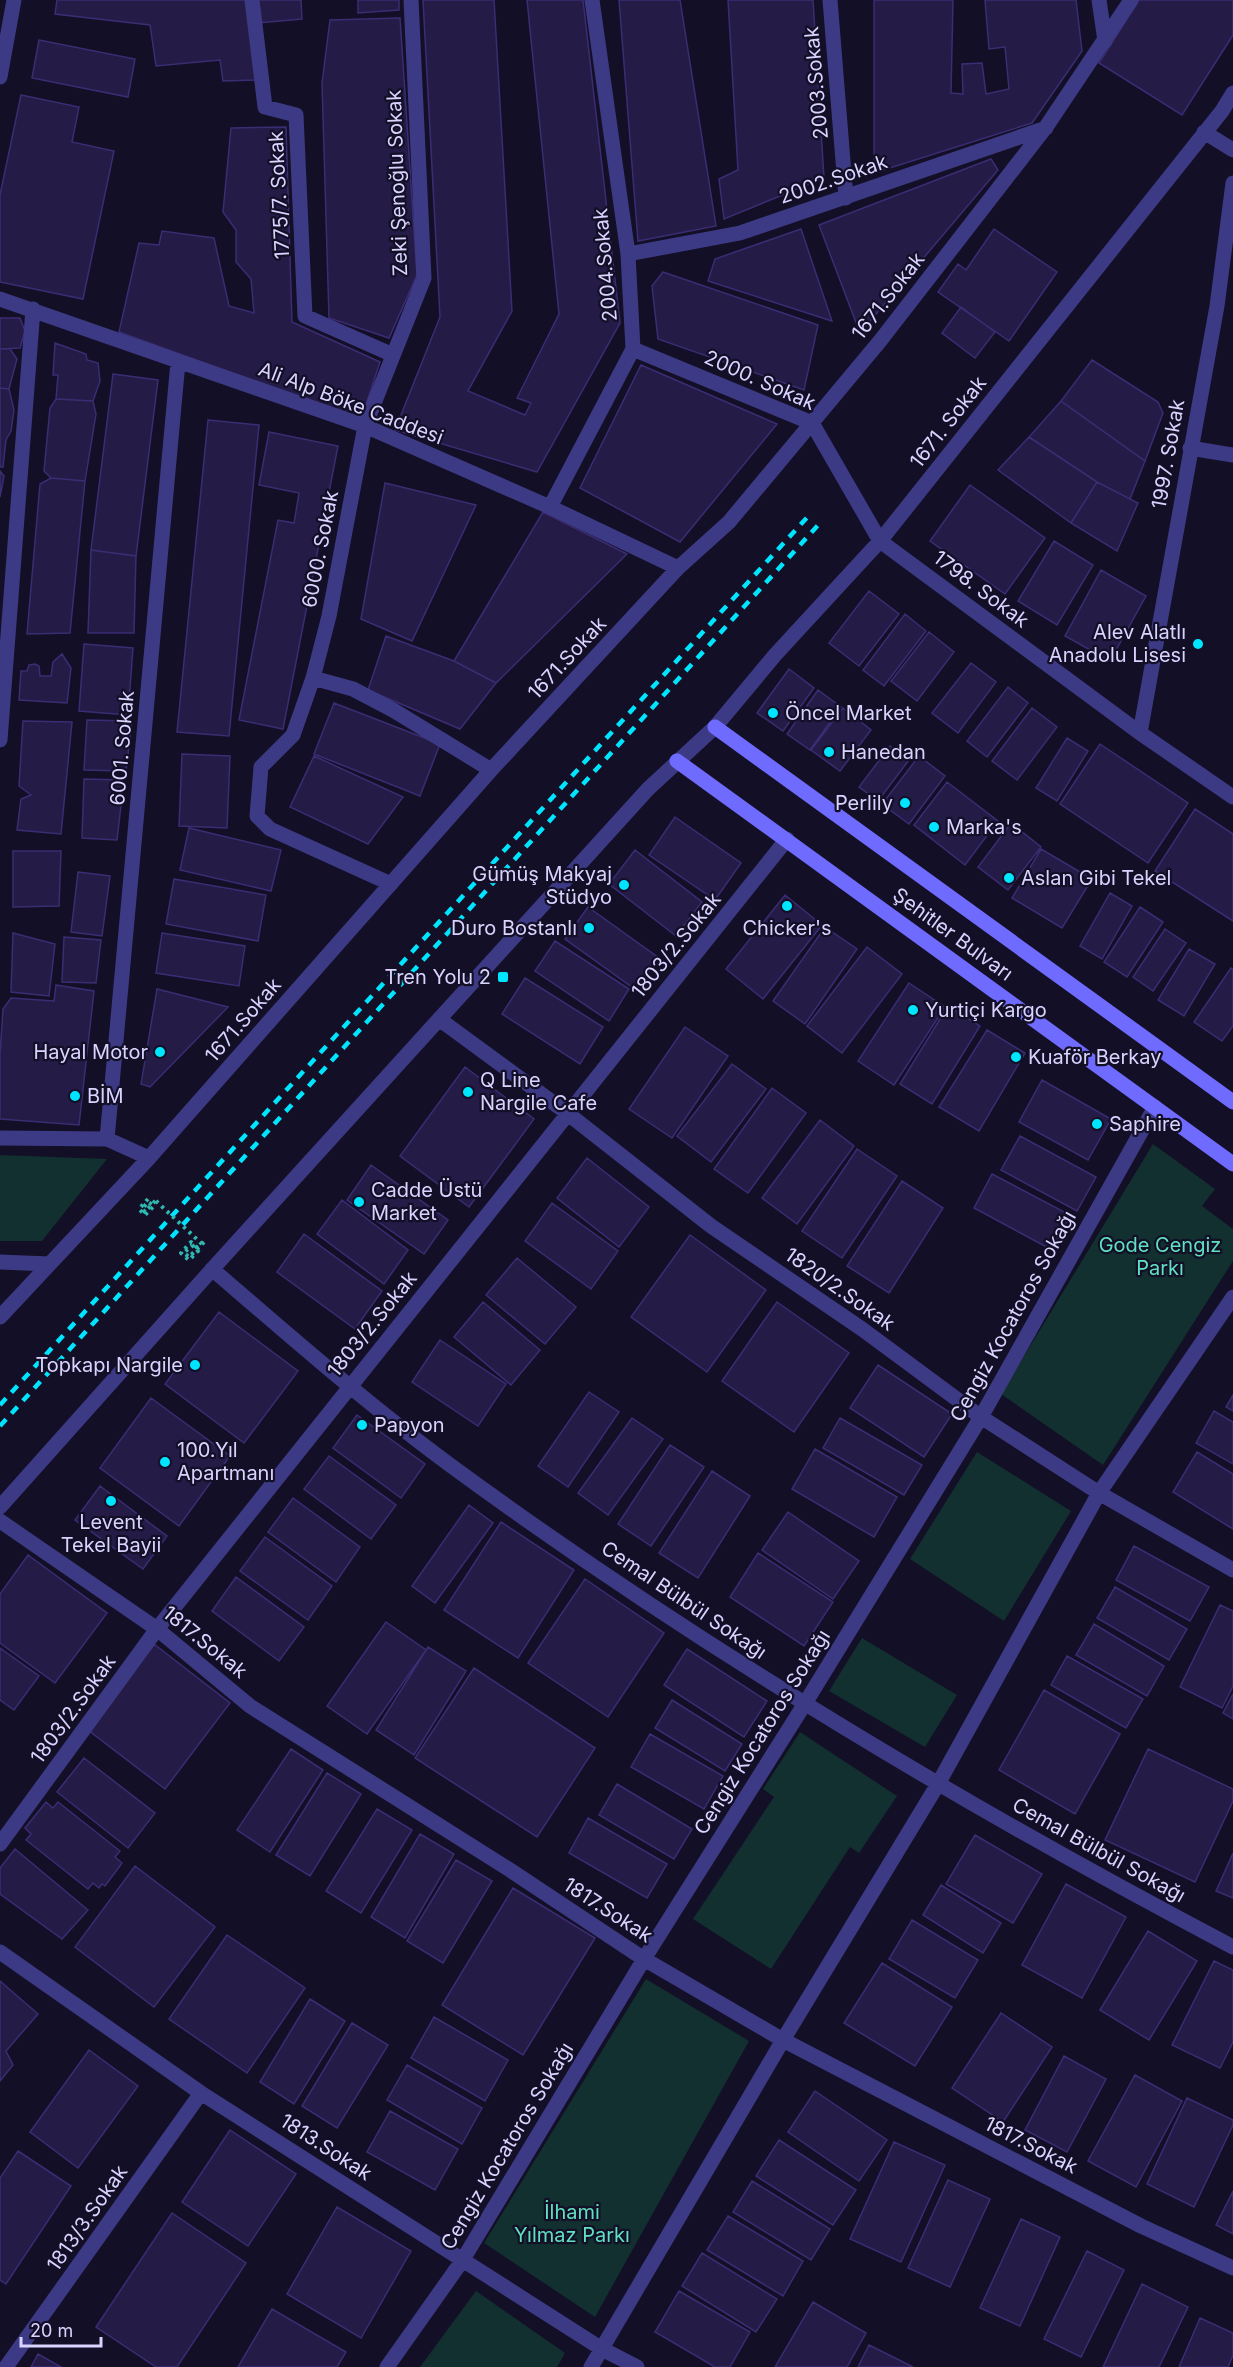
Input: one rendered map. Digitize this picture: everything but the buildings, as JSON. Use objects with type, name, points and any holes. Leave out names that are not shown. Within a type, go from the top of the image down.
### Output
[{"type":"street","points":[[0,77],[14,0]]},
{"type":"street","name":"1775/7. Sokak","points":[[252,0],[265,107],[296,115],[305,316],[393,355]]},
{"type":"street","name":"Zeki Şenoğlu Sokak","points":[[365,426],[424,278],[411,0]]},
{"type":"street","name":"2004.Sokak","points":[[592,0],[628,254],[633,349]]},
{"type":"street","name":"2003.Sokak","points":[[830,0],[846,198]]},
{"type":"street","points":[[1099,0],[1105,41]]},
{"type":"street","name":"1671.Sokak","points":[[0,1317],[149,1158],[491,770],[678,568],[729,522],[880,341],[1046,128],[1131,0]]},
{"type":"street","name":"1671. Sokak","points":[[677,761],[715,727],[775,655],[880,541],[1222,111],[1233,93]]},
{"type":"street","name":"2002.Sokak","points":[[628,254],[740,233],[1046,128]]},
{"type":"street","points":[[1204,132],[1233,150]]},
{"type":"street","name":"1997. Sokak","points":[[1140,733],[1216,306],[1233,183]]},
{"type":"street","name":"Ali Alp Böke Caddesi","points":[[0,298],[365,426],[550,507],[678,568]]},
{"type":"street","points":[[0,740],[33,309]]},
{"type":"street","points":[[550,507],[633,349]]},
{"type":"street","name":"2000. Sokak","points":[[633,349],[812,423],[880,541]]},
{"type":"street","name":"6001. Sokak","points":[[107,1139],[178,362]]},
{"type":"street","name":"6000. Sokak","points":[[365,426],[329,616],[313,678],[293,735],[261,767],[257,816],[270,829],[391,884]]},
{"type":"street","points":[[1190,448],[1233,455]]},
{"type":"street","name":"1798. Sokak","points":[[880,541],[1140,733],[1233,797]]},
{"type":"street","points":[[313,678],[353,689],[491,770]]},
{"type":"street","name":"Şehitler Bulvarı","points":[[715,727],[1233,1102]]},
{"type":"street","points":[[1140,733],[1157,734],[1233,784]]},
{"type":"street","points":[[0,1507],[212,1269],[648,789],[677,761]]},
{"type":"street","name":"Şehitler Bulvarı","points":[[677,761],[788,839],[1233,1164]]},
{"type":"street","name":"1803/2.Sokak","points":[[0,1844],[157,1629],[788,839]]},
{"type":"street","name":"1820/2.Sokak","points":[[439,1019],[567,1113],[711,1226],[862,1329],[981,1417],[1099,1493],[1233,1570]]},
{"type":"street","name":"Cengiz Kocatoros Sokağı","points":[[387,2367],[462,2261],[644,1959],[981,1417],[1155,1107]]},
{"type":"street","points":[[0,1138],[107,1139],[149,1158]]},
{"type":"street","points":[[0,1262],[49,1264]]},
{"type":"street","name":"Cemal Bülbül Sokağı","points":[[212,1269],[350,1386],[449,1464],[680,1626],[804,1705],[938,1784],[1114,1884],[1233,1947]]},
{"type":"street","points":[[591,2367],[783,2040],[938,1784],[1099,1493],[1233,1297]]},
{"type":"street","name":"1817.Sokak","points":[[0,1521],[157,1629],[250,1706],[510,1870],[644,1959],[783,2040],[1141,2226],[1233,2268]]},
{"type":"street","name":"1813.Sokak","points":[[0,1952],[201,2093],[462,2261],[602,2349],[636,2367]]},
{"type":"street","name":"1813/3.Sokak","points":[[6,2367],[201,2093]]},
{"type":"path","points":[[157,1200],[150,1206],[145,1212],[142,1209],[148,1202],[154,1206],[145,1215],[139,1209],[148,1199],[152,1203],[157,1200]]},
{"type":"path","points":[[157,1200],[203,1243]]},
{"type":"path","points":[[191,1242],[182,1253],[189,1260],[198,1251],[192,1245],[184,1253],[189,1257],[195,1250],[203,1243]]},
{"type":"path","points":[[199,1249],[203,1243]]},
{"type":"green space","name":"Gode Cengiz Parkı","points":[[1153,1144],[1215,1189],[1202,1206],[1233,1229],[1233,1261],[1103,1465],[1001,1394]]},
{"type":"green space","points":[[0,1155],[107,1159],[42,1241],[0,1241]]},
{"type":"green space","points":[[977,1452],[1071,1511],[1004,1621],[910,1559]]},
{"type":"green space","points":[[862,1638],[957,1695],[925,1747],[829,1691]]},
{"type":"green space","points":[[800,1732],[897,1796],[859,1853],[850,1847],[771,1969],[693,1919],[774,1797],[763,1789]]},
{"type":"green space","name":"İlhami Yılmaz Parkı","points":[[646,1979],[749,2041],[595,2317],[484,2243]]},
{"type":"green space","points":[[476,2291],[565,2353],[557,2367],[420,2367]]},
{"type":"railway","points":[[0,1405],[812,512]]},
{"type":"railway","points":[[0,1426],[820,523]]},
{"type":"place","name":"Alev Alatlı Anadolu Lisesi","points":[[1198,644]]},
{"type":"place","name":"Öncel Market","points":[[773,713]]},
{"type":"place","name":"Hanedan","points":[[829,752]]},
{"type":"place","name":"Perlily","points":[[905,803]]},
{"type":"place","name":"Marka's","points":[[934,827]]},
{"type":"place","name":"Aslan Gibi Tekel","points":[[1009,878]]},
{"type":"place","name":"Gümüş Makyaj Stüdyo","points":[[624,885]]},
{"type":"place","name":"Chicker's","points":[[787,906]]},
{"type":"place","name":"Duro Bostanlı","points":[[589,928]]},
{"type":"place","name":"Tren Yolu 2","points":[[503,977]]},
{"type":"place","name":"Yurtiçi Kargo","points":[[913,1010]]},
{"type":"place","name":"Hayal Motor","points":[[160,1052]]},
{"type":"place","name":"Kuaför Berkay","points":[[1016,1057]]},
{"type":"place","name":"Q Line Nargile Cafe","points":[[468,1092]]},
{"type":"place","name":"BİM","points":[[75,1096]]},
{"type":"place","name":"Saphire","points":[[1097,1124]]},
{"type":"place","name":"Cadde Üstü Market","points":[[359,1202]]},
{"type":"place","name":"Topkapı Nargile","points":[[195,1365]]},
{"type":"place","name":"Papyon","points":[[362,1425]]},
{"type":"place","name":"100.Yıl Apartmanı","points":[[165,1462]]},
{"type":"place","name":"Levent Tekel Bayii","points":[[111,1501]]}]
